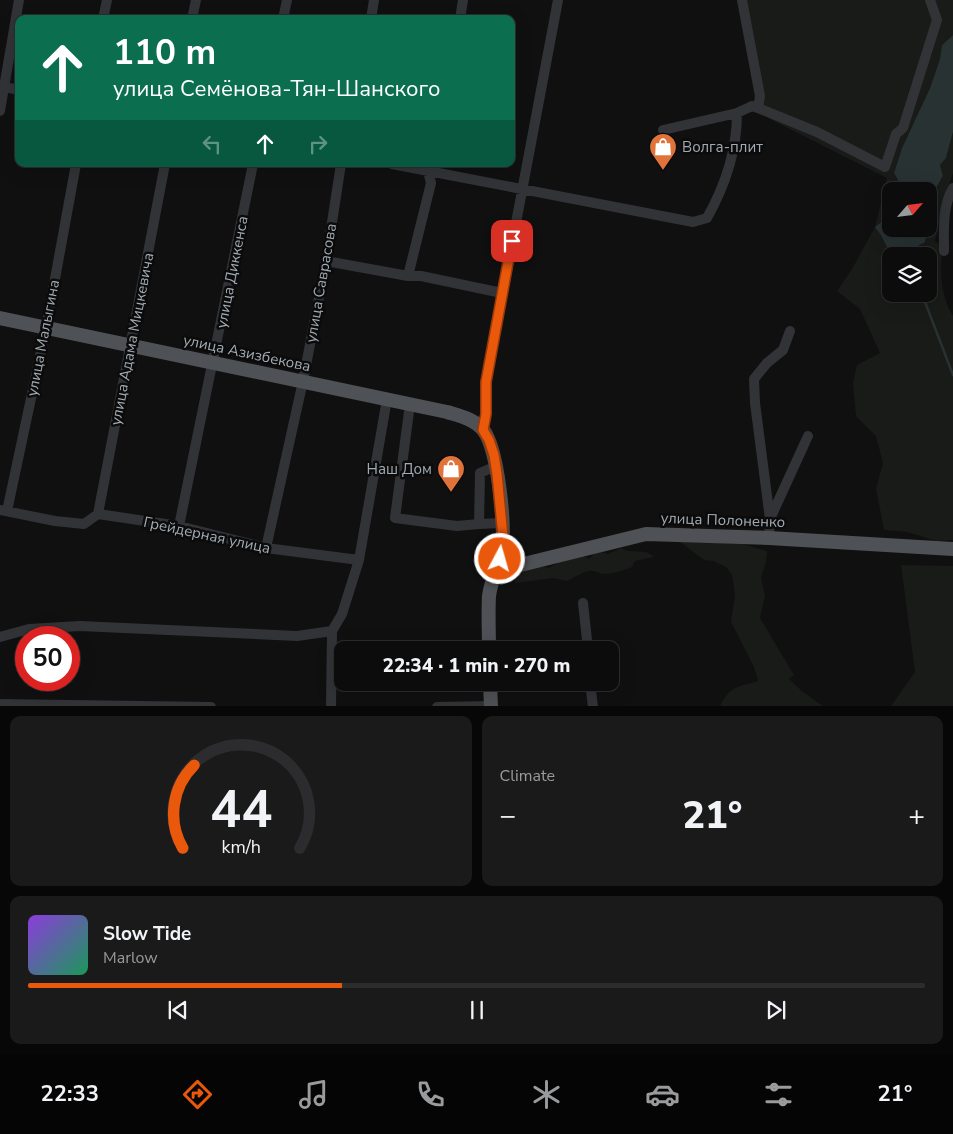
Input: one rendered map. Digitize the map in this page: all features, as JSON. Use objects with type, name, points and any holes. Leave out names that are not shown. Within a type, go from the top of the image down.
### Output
[{"type":"main road","name":"улица Азизбекова","points":[[0,318],[410,404],[465,417],[476,423],[483,430]]},
{"type":"main road","points":[[483,430],[489,440],[496,466],[502,530],[501,553],[490,596],[489,641]]},
{"type":"main road","points":[[502,530],[512,553],[524,562]]},
{"type":"main road","name":"улица Полоненко","points":[[496,570],[646,534],[769,538],[953,550]]},
{"type":"main road","points":[[490,691],[491,706]]},
{"type":"street","points":[[16,15],[19,0]]},
{"type":"street","points":[[104,15],[107,0]]},
{"type":"street","points":[[193,15],[196,0]]},
{"type":"street","points":[[284,15],[287,0]]},
{"type":"street","points":[[371,15],[374,0]]},
{"type":"street","points":[[460,15],[462,0]]},
{"type":"street","points":[[483,430],[486,414],[486,382],[558,0]]},
{"type":"street","points":[[742,0],[760,96],[758,108]]},
{"type":"street","points":[[663,130],[737,113],[752,106],[817,132],[884,167],[896,134],[903,128],[937,20],[930,0]]},
{"type":"street","points":[[0,111],[2,87],[15,20]]},
{"type":"street","points":[[2,87],[15,89]]},
{"type":"street","points":[[408,276],[431,184],[429,167],[522,189],[693,222],[707,218],[715,204],[732,161],[737,134],[737,113]]},
{"type":"street","name":"улица Малыгина","points":[[3,510],[46,328],[75,167]]},
{"type":"street","name":"улица Адама Мицкевича","points":[[98,514],[164,167]]},
{"type":"street","name":"улица Диккенса","points":[[179,526],[214,363],[252,167]]},
{"type":"street","name":"улица Саврасова","points":[[266,548],[303,381],[326,261],[341,167]]},
{"type":"street","points":[[944,252],[944,222],[949,195],[953,188]]},
{"type":"street","points":[[326,261],[408,276],[421,276],[502,293]]},
{"type":"street","points":[[769,538],[770,518],[755,403],[754,380],[782,350],[790,332]]},
{"type":"street","points":[[330,706],[332,631],[342,614],[358,560],[387,399]]},
{"type":"street","points":[[410,404],[395,518],[458,526],[479,524],[502,530]]},
{"type":"street","points":[[770,518],[808,436]]},
{"type":"street","points":[[479,524],[480,473],[496,466]]},
{"type":"street","points":[[3,510],[56,521],[84,524],[98,514]]},
{"type":"street","name":"Грейдерная улица","points":[[98,514],[179,526],[266,548],[358,560]]},
{"type":"street","points":[[583,603],[587,641]]},
{"type":"street","points":[[0,637],[29,629],[80,626],[297,636],[332,631]]},
{"type":"street","points":[[592,691],[594,706]]},
{"type":"street","points":[[0,704],[211,706]]},
{"type":"street","points":[[437,706],[491,706]]},
{"type":"shaded area","points":[[744,0],[953,0],[953,35],[942,45],[940,59],[930,88],[902,148],[894,173],[899,182],[886,182],[887,178],[768,118],[761,99]]},
{"type":"shaded area","points":[[953,35],[953,132],[946,158],[940,165],[943,176],[938,184],[938,182],[899,182],[894,173],[902,148],[930,88],[940,59],[942,45]]},
{"type":"shaded area","points":[[953,132],[953,173],[938,228],[938,184],[943,176],[940,165],[946,158]]},
{"type":"shaded area","points":[[882,198],[881,235],[887,247],[882,247],[882,302],[937,302],[937,247],[899,247],[925,242],[926,238],[936,238],[935,241],[942,247],[943,291],[953,316],[953,540],[937,541],[907,532],[884,530],[876,489],[883,463],[876,436],[856,416],[853,383],[857,365],[880,353],[860,309],[837,291],[852,269],[875,227]]},
{"type":"shaded area","points":[[882,222],[882,237],[881,235],[875,227]]},
{"type":"shaded area","points":[[882,238],[926,238],[925,242],[915,247],[887,247]]},
{"type":"shaded area","points":[[679,541],[742,544],[767,551],[761,577],[765,596],[760,618],[794,675],[789,679],[823,706],[720,706],[732,690],[758,681],[754,667],[731,622],[735,595],[732,575],[726,567],[713,561],[704,560]]},
{"type":"shaded area","points":[[621,548],[629,551],[646,552],[654,557],[635,561],[632,567],[618,572],[605,574],[589,571],[567,581],[553,578],[515,583],[515,579],[512,577],[530,568],[549,568],[564,559],[581,555],[589,559],[597,551],[608,554]]},
{"type":"shaded area","points":[[901,565],[953,566],[953,706],[891,706],[915,672]]},
{"type":"waterway","points":[[925,302],[953,375]]},
{"type":"place","name":"Волга-плит","points":[[663,171]]},
{"type":"place","name":"Наш Дом","points":[[451,493]]},
{"type":"route","points":[[500,559],[503,537],[497,474],[494,455],[483,430],[486,414],[486,382],[512,241]]}]
